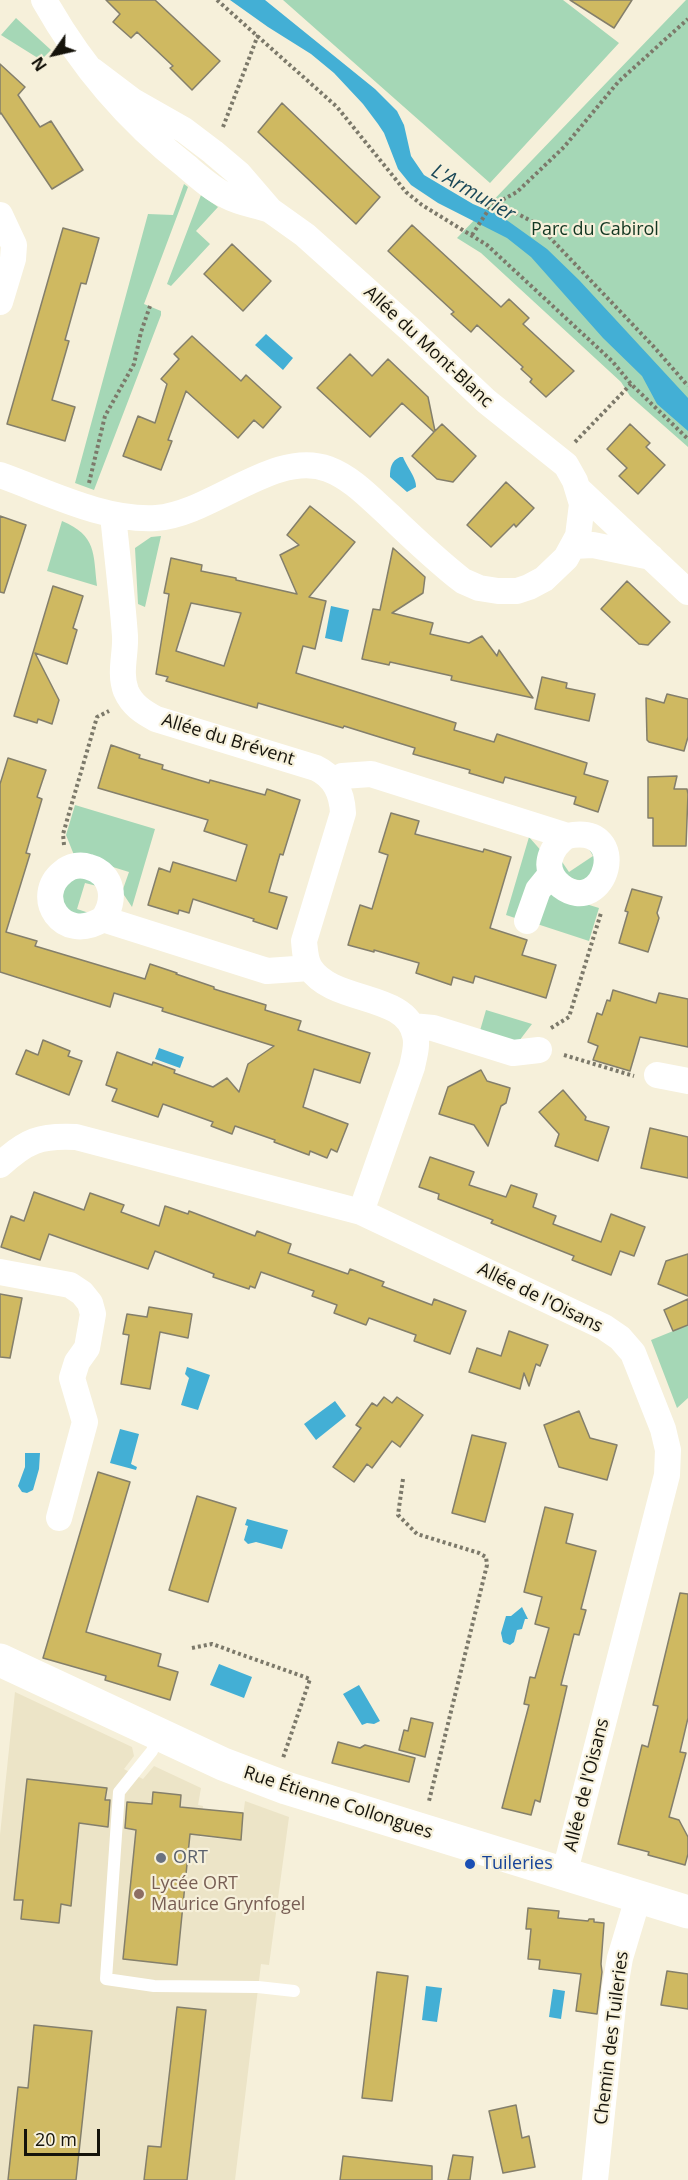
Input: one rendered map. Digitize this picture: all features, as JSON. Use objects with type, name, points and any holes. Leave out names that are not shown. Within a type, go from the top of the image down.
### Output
[{"type":"main road","name":"Rue Étienne Collongues","points":[[0,1660],[223,1764],[273,1784],[688,1912]]},
{"type":"street","name":"Allée du Mont-Blanc","points":[[44,0],[73,46],[120,106],[140,126],[200,177],[227,196],[270,210]]},
{"type":"street","name":"Allée du Mont-Blanc","points":[[0,474],[113,515],[143,518],[172,516],[208,503],[273,471],[299,465],[313,466],[338,473],[354,483],[464,582],[479,588],[498,591],[517,591],[529,587],[556,570],[578,536],[582,504],[571,472],[560,458],[486,401],[306,235],[270,210],[246,181],[213,152],[184,130],[133,101],[92,70]]},
{"type":"street","points":[[0,215],[14,245],[13,258],[1,295]]},
{"type":"street","name":"Allée du Mont-Blanc","points":[[578,489],[688,591]]},
{"type":"street","points":[[113,515],[125,638],[123,677],[131,700]]},
{"type":"street","points":[[573,546],[593,545],[651,557]]},
{"type":"street","name":"Allée du Brévent","points":[[131,700],[142,711],[156,719],[309,765],[322,771],[333,781]]},
{"type":"street","points":[[361,1212],[412,1067],[416,1044],[412,1026],[395,1008],[335,988],[322,980],[310,968],[305,955],[304,942],[343,813],[341,796],[333,781],[342,776],[371,774],[567,836]]},
{"type":"street","points":[[588,835],[598,841],[604,850],[607,871],[593,888],[584,892],[574,892],[556,882],[551,874],[549,862],[551,852],[557,842],[567,836],[588,835]]},
{"type":"street","points":[[76,866],[87,866],[98,870],[111,888],[112,899],[103,919],[92,926],[78,928],[66,924],[56,915],[51,903],[50,890],[56,878],[66,869],[76,866]]},
{"type":"street","points":[[527,921],[538,890],[551,874]]},
{"type":"street","points":[[103,919],[267,971],[310,968]]},
{"type":"street","points":[[412,1026],[433,1028],[513,1053],[539,1050]]},
{"type":"street","points":[[657,1075],[688,1081]]},
{"type":"street","name":"Allée de l'Oisans","points":[[0,1165],[16,1150],[33,1140],[54,1136],[76,1137],[361,1212],[604,1327],[620,1338],[633,1353],[663,1429],[668,1450],[667,1475],[564,1875]]},
{"type":"street","points":[[0,1272],[70,1285],[82,1293],[90,1303],[93,1314],[87,1348],[77,1362],[72,1378],[85,1422],[58,1518]]},
{"type":"street","name":"Chemin des Tuileries","points":[[595,2180],[615,1987],[620,1958],[638,1898]]},
{"type":"lane","points":[[159,1734],[152,1751],[119,1792],[105,1980],[154,1986],[258,1987],[294,1991]]},
{"type":"path","points":[[217,0],[343,112],[406,192],[422,205],[487,244],[612,362],[631,384],[688,439]]},
{"type":"path","points":[[472,235],[491,206],[517,192],[564,147],[619,81],[688,19]]},
{"type":"path","points":[[213,152],[258,35]]},
{"type":"path","points":[[491,206],[516,213],[537,224],[688,386]]},
{"type":"path","points":[[81,504],[92,472],[105,416],[134,364],[150,306]]},
{"type":"path","points":[[560,458],[631,384]]},
{"type":"path","points":[[66,869],[63,834],[97,717],[131,700]]},
{"type":"path","points":[[593,888],[603,906],[569,1017],[550,1029],[539,1050],[561,1054],[645,1080],[657,1075]]},
{"type":"path","points":[[403,1479],[398,1515],[417,1534],[479,1553],[486,1557],[487,1565],[422,1831]]},
{"type":"path","points":[[192,1648],[212,1644],[310,1679],[273,1784]]},
{"type":"shaded area","name":"Lycée ORT Maurice Grynfogel","points":[[15,1692],[132,1747],[134,1756],[124,1769],[133,1774],[143,1779],[154,1766],[201,1788],[198,1805],[203,1806],[200,1837],[240,1840],[245,1801],[289,1817],[269,1965],[261,1964],[235,2180],[0,2180],[0,1835]]},
{"type":"green space","points":[[283,0],[563,0],[619,43],[490,183]]},
{"type":"green space","name":"Parc du Cabirol","points":[[688,0],[688,447],[630,396],[621,382],[481,253],[457,238]]},
{"type":"green space","points":[[16,18],[51,50],[41,60],[1,35]]},
{"type":"green space","points":[[184,184],[188,187],[144,304],[161,311],[161,315],[94,490],[75,483],[148,214],[173,215]]},
{"type":"green space","points":[[201,195],[218,207],[196,231],[210,244],[171,286],[167,284]]},
{"type":"green space","points":[[62,521],[82,533],[87,539],[93,555],[97,586],[47,571]]},
{"type":"green space","points":[[161,536],[145,607],[138,604],[135,548],[151,537]]},
{"type":"green space","points":[[75,805],[155,829],[132,907],[122,892],[129,872],[74,855],[66,835]]},
{"type":"green space","points":[[529,837],[544,854],[521,920],[506,915]]},
{"type":"green space","points":[[586,844],[599,860],[587,881],[563,878],[558,856],[569,872],[593,856]]},
{"type":"green space","points":[[83,874],[101,887],[85,883],[77,909],[92,914],[87,917],[64,910],[61,885]]},
{"type":"green space","points":[[544,891],[599,908],[589,941],[534,923]]},
{"type":"green space","points":[[486,1010],[532,1024],[516,1045],[479,1034]]},
{"type":"green space","points":[[688,1325],[688,1398],[677,1408],[651,1340]]},
{"type":"water","points":[[230,0],[265,0],[375,89],[397,111],[404,125],[411,156],[424,175],[473,204],[501,216],[547,249],[579,280],[688,398],[688,431],[657,404],[642,376],[603,338],[531,257],[507,238],[438,203],[411,185],[398,169],[384,133],[378,124],[334,73],[311,54]]},
{"type":"water","points":[[266,334],[293,358],[283,370],[255,345]]},
{"type":"water","points":[[403,457],[416,484],[416,487],[407,492],[390,477],[392,465]]},
{"type":"water","points":[[331,606],[349,610],[342,642],[325,638]]},
{"type":"water","points":[[159,1048],[184,1057],[180,1068],[155,1059]]},
{"type":"water","points":[[187,1367],[210,1375],[198,1410],[181,1405],[189,1378],[185,1374]]},
{"type":"water","points":[[335,1401],[346,1416],[316,1440],[304,1424]]},
{"type":"water","points":[[120,1429],[139,1434],[131,1464],[137,1467],[136,1470],[110,1463]]},
{"type":"water","points":[[25,1453],[40,1453],[39,1469],[33,1490],[27,1493],[22,1492],[18,1486],[25,1467]]},
{"type":"water","points":[[247,1519],[288,1530],[282,1549],[256,1542],[248,1544],[244,1540],[248,1526],[245,1525]]},
{"type":"water","points":[[522,1607],[528,1619],[525,1619],[522,1629],[517,1630],[514,1642],[510,1645],[503,1642],[501,1633],[506,1616],[511,1616]]},
{"type":"water","points":[[219,1664],[252,1677],[244,1698],[210,1685]]},
{"type":"water","points":[[359,1685],[380,1721],[374,1724],[362,1725],[343,1694]]},
{"type":"water","points":[[426,1986],[442,1988],[437,2022],[422,2020]]},
{"type":"water","points":[[553,1989],[565,1991],[561,2019],[549,2017]]},
{"type":"building","points":[[106,0],[155,0],[220,61],[192,90],[170,68],[173,66],[137,32],[131,38],[113,22],[120,14]]},
{"type":"building","points":[[570,0],[632,0],[614,28]]},
{"type":"building","points":[[0,64],[25,87],[18,95],[40,127],[51,121],[83,170],[52,189],[0,114]]},
{"type":"building","points":[[282,103],[380,197],[356,224],[258,132]]},
{"type":"building","points":[[412,225],[501,307],[509,299],[529,318],[523,324],[574,371],[546,397],[530,382],[532,379],[521,369],[523,367],[477,325],[471,332],[451,314],[454,312],[388,251]]},
{"type":"building","points":[[63,228],[99,238],[86,284],[81,283],[65,340],[69,341],[52,400],[75,407],[65,441],[7,424]]},
{"type":"building","points":[[232,244],[271,281],[243,311],[204,274]]},
{"type":"building","points":[[192,336],[241,381],[246,375],[281,407],[263,428],[254,420],[238,438],[186,391],[168,440],[172,441],[161,470],[123,456],[138,416],[155,423],[167,384],[161,379],[179,359],[174,354]]},
{"type":"building","points":[[350,354],[372,376],[388,359],[428,397],[435,431],[442,424],[476,456],[453,482],[437,479],[412,456],[434,432],[402,403],[370,437],[317,388]]},
{"type":"building","points":[[630,424],[650,443],[646,447],[665,465],[638,494],[619,476],[627,468],[607,449]]},
{"type":"building","points":[[506,482],[534,508],[516,527],[514,524],[491,547],[467,525]]},
{"type":"building","points":[[310,506],[355,542],[309,597],[326,601],[315,649],[303,646],[296,673],[456,723],[454,730],[494,742],[497,734],[587,763],[584,774],[608,781],[598,812],[574,804],[576,797],[505,777],[503,783],[469,773],[470,770],[413,754],[415,748],[258,703],[257,708],[166,681],[168,677],[156,674],[169,594],[164,593],[171,558],[202,565],[201,571],[297,594],[280,555],[299,545],[287,535]],"holes":[[[191,603],[241,613],[224,666],[176,651]]]},
{"type":"building","points":[[0,516],[26,525],[4,593],[0,592]]},
{"type":"building","points":[[393,548],[425,577],[423,593],[392,613],[433,623],[430,634],[469,643],[482,636],[497,656],[499,650],[533,698],[451,680],[452,676],[390,662],[389,665],[362,659],[373,609],[380,610]]},
{"type":"building","points":[[627,581],[670,622],[648,645],[639,644],[601,609]]},
{"type":"building","points":[[53,586],[83,596],[73,628],[77,630],[67,664],[35,653],[59,700],[52,724],[38,719],[37,723],[14,716]]},
{"type":"building","points":[[542,677],[567,683],[566,688],[595,694],[589,721],[535,709]]},
{"type":"building","points":[[667,694],[688,699],[688,737],[684,751],[647,740],[646,698],[664,703]]},
{"type":"building","points":[[111,745],[140,755],[139,758],[163,765],[162,769],[209,783],[210,780],[265,795],[267,789],[300,800],[269,892],[287,897],[277,929],[193,899],[189,913],[179,910],[178,914],[148,905],[159,868],[170,872],[173,862],[236,881],[247,845],[204,831],[208,820],[98,788]]},
{"type":"building","points":[[8,758],[46,770],[37,797],[42,799],[26,853],[30,854],[6,932],[37,941],[35,946],[145,979],[150,964],[214,987],[214,989],[266,1005],[265,1010],[301,1021],[298,1030],[370,1053],[360,1083],[314,1069],[303,1107],[348,1124],[337,1152],[331,1149],[327,1158],[310,1151],[309,1155],[235,1126],[232,1134],[211,1126],[213,1122],[163,1104],[158,1117],[112,1101],[117,1089],[106,1085],[117,1052],[152,1065],[153,1062],[175,1070],[174,1073],[213,1087],[227,1078],[239,1092],[248,1064],[274,1046],[162,1011],[163,1008],[114,993],[110,1007],[0,972],[0,784]]},
{"type":"building","points":[[677,776],[674,789],[687,789],[688,794],[686,846],[653,846],[653,818],[648,818],[648,777]]},
{"type":"building","points":[[391,813],[419,821],[415,834],[511,857],[490,928],[527,940],[522,955],[556,965],[546,998],[475,976],[473,983],[453,977],[451,985],[416,973],[419,963],[348,945],[360,905],[372,909],[388,855],[379,852]]},
{"type":"building","points":[[632,889],[662,897],[657,913],[659,918],[648,952],[619,943]]},
{"type":"building","points":[[613,990],[656,1003],[659,993],[688,999],[688,1047],[640,1037],[630,1071],[593,1060],[598,1046],[588,1042],[597,1013],[602,1015]]},
{"type":"building","points":[[43,1040],[70,1051],[68,1056],[82,1061],[69,1095],[16,1074],[26,1050],[38,1055]]},
{"type":"building","points":[[481,1070],[487,1081],[510,1088],[506,1103],[501,1106],[488,1146],[474,1125],[439,1114],[448,1087]]},
{"type":"building","points":[[563,1090],[586,1117],[585,1120],[609,1127],[598,1161],[555,1146],[559,1134],[539,1112]]},
{"type":"building","points":[[650,1128],[688,1137],[688,1178],[641,1168]]},
{"type":"building","points":[[430,1157],[474,1172],[469,1185],[506,1197],[511,1185],[537,1194],[533,1207],[556,1216],[553,1224],[601,1242],[611,1214],[645,1227],[634,1256],[620,1251],[611,1275],[572,1260],[574,1256],[491,1223],[493,1220],[438,1199],[439,1194],[419,1187]]},
{"type":"building","points":[[34,1192],[84,1210],[90,1193],[124,1205],[121,1212],[159,1226],[165,1206],[188,1214],[189,1211],[255,1236],[257,1231],[291,1244],[288,1253],[348,1274],[350,1269],[384,1282],[382,1286],[432,1305],[434,1299],[466,1311],[450,1354],[414,1341],[416,1335],[369,1318],[366,1325],[334,1313],[337,1305],[312,1296],[314,1291],[261,1272],[255,1288],[250,1286],[249,1289],[213,1277],[214,1274],[155,1251],[148,1269],[49,1234],[40,1260],[1,1247],[11,1216],[24,1221]]},
{"type":"building","points":[[688,1254],[688,1296],[658,1284],[666,1261]]},
{"type":"building","points":[[0,1294],[22,1298],[10,1358],[0,1357]]},
{"type":"building","points":[[688,1299],[688,1325],[673,1331],[664,1310]]},
{"type":"building","points":[[149,1307],[192,1314],[188,1338],[160,1332],[150,1389],[121,1384],[129,1335],[123,1334],[127,1314],[147,1317]]},
{"type":"building","points":[[509,1331],[548,1345],[540,1366],[536,1364],[529,1386],[524,1373],[520,1389],[469,1372],[477,1348],[501,1356]]},
{"type":"building","points":[[384,1397],[392,1403],[397,1397],[423,1415],[400,1447],[392,1441],[372,1468],[367,1464],[354,1482],[333,1467],[361,1428],[356,1425],[372,1403],[377,1406]]},
{"type":"building","points":[[579,1411],[590,1438],[617,1445],[607,1480],[559,1467],[544,1425]]},
{"type":"building","points":[[472,1435],[506,1443],[485,1522],[452,1513]]},
{"type":"building","points":[[98,1472],[130,1482],[86,1632],[161,1654],[158,1666],[178,1672],[170,1700],[105,1680],[106,1676],[43,1658]]},
{"type":"building","points":[[197,1496],[236,1508],[208,1602],[169,1590]]},
{"type":"building","points":[[545,1507],[573,1514],[566,1543],[596,1551],[581,1609],[586,1610],[579,1635],[574,1634],[561,1685],[567,1686],[540,1802],[535,1800],[531,1815],[502,1808],[529,1705],[524,1704],[530,1677],[535,1678],[549,1628],[535,1624],[542,1597],[524,1592]]},
{"type":"building","points":[[680,1593],[688,1594],[688,1718],[680,1752],[686,1753],[669,1817],[679,1820],[688,1837],[688,1854],[685,1865],[618,1844],[642,1745],[648,1747],[658,1706],[653,1705]]},
{"type":"building","points":[[411,1718],[433,1723],[425,1757],[399,1750],[404,1730],[408,1731]]},
{"type":"building","points":[[338,1742],[360,1748],[365,1745],[415,1758],[409,1782],[332,1763]]},
{"type":"building","points":[[27,1779],[107,1788],[105,1800],[110,1800],[108,1827],[79,1823],[71,1906],[61,1904],[59,1923],[21,1919],[23,1900],[14,1900]]},
{"type":"building","name":"ORT","points":[[153,1792],[181,1795],[180,1807],[243,1813],[241,1840],[190,1834],[177,1965],[123,1959],[136,1830],[125,1828],[127,1802],[152,1804]]},
{"type":"building","points":[[528,1908],[559,1911],[558,1918],[588,1921],[594,1919],[594,1922],[604,1923],[597,2014],[576,2011],[581,1974],[539,1969],[540,1960],[528,1959],[531,1929],[526,1929]]},
{"type":"building","points":[[667,1971],[688,1974],[688,2009],[661,2005]]},
{"type":"building","points":[[377,1972],[408,1976],[392,2101],[362,2098]]},
{"type":"building","points":[[177,2007],[206,2010],[187,2180],[144,2180],[148,2146],[161,2147]]},
{"type":"building","points":[[34,2025],[92,2031],[76,2180],[8,2180],[18,2087],[28,2088]]},
{"type":"building","points":[[516,2105],[522,2138],[529,2136],[535,2167],[503,2173],[489,2111]]},
{"type":"building","points":[[453,2155],[473,2157],[470,2180],[448,2180]]},
{"type":"building","points":[[343,2156],[432,2166],[432,2180],[340,2180]]},
{"type":"place","name":"ORT","points":[[161,1858]]},
{"type":"place","name":"Tuileries","points":[[470,1864]]},
{"type":"place","name":"Lycée ORT Maurice Grynfogel","points":[[139,1894]]},
{"type":"water label","name":"L'Armurier","points":[[473,193]]}]
